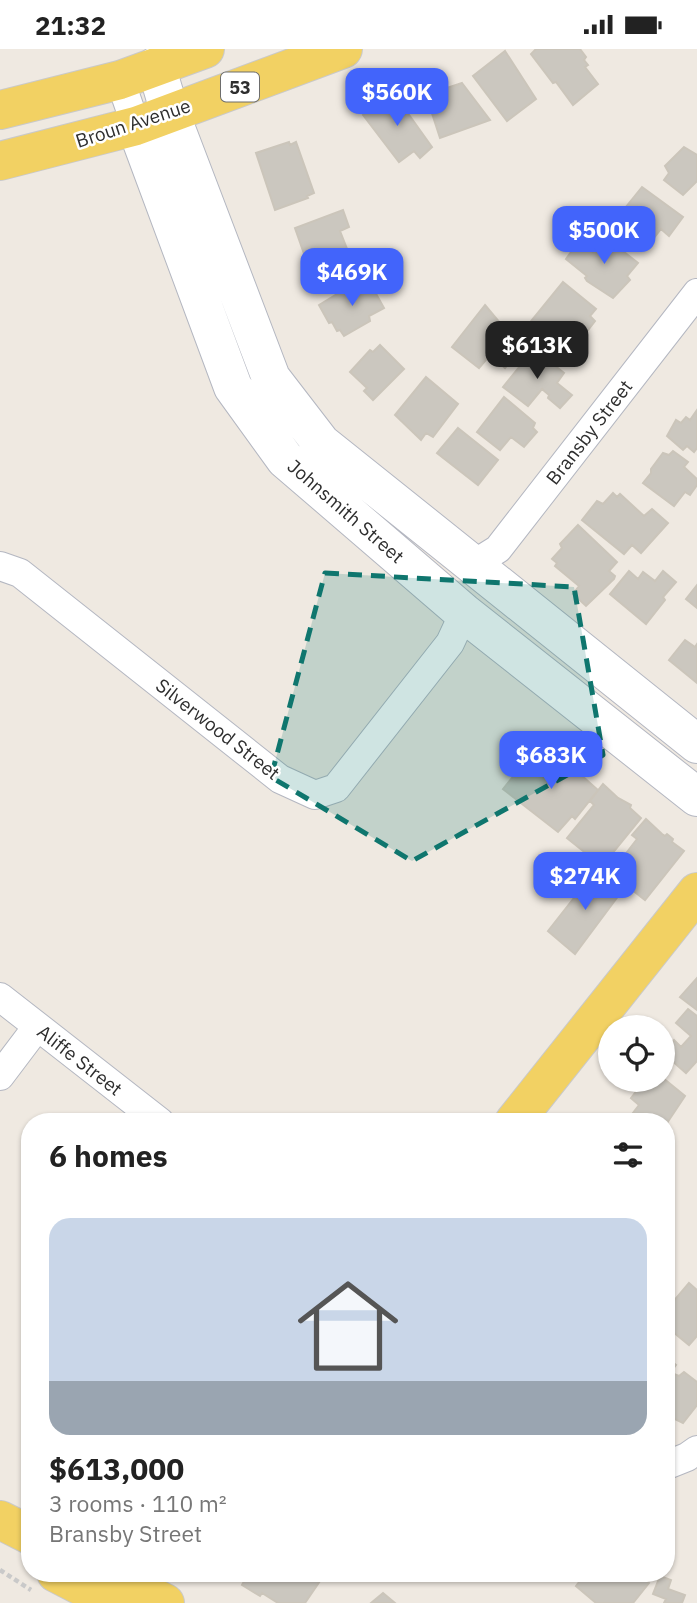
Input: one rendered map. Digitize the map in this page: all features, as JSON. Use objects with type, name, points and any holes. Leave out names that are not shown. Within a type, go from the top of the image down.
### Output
[{"type":"main road","name":"53","points":[[0,110],[120,80],[205,49]]},
{"type":"main road","name":"Broun Avenue","points":[[0,161],[153,119],[344,49]]},
{"type":"main road","points":[[521,1113],[697,893]]},
{"type":"main road","points":[[0,1520],[21,1530]]},
{"type":"main road","points":[[0,1545],[21,1556]]},
{"type":"main road","points":[[95,1582],[129,1590]]},
{"type":"street","name":"Johnsmith Street","points":[[156,66],[153,119],[233,387],[285,459],[464,613],[697,797]]},
{"type":"street","name":"Johnsmith Street","points":[[120,80],[153,119],[271,378],[321,443],[697,744]]},
{"type":"street","name":"Bransby Street","points":[[474,564],[498,549],[697,293]]},
{"type":"street","name":"Silverwood Street","points":[[0,566],[20,573],[280,779],[315,795],[336,788],[450,643],[464,613]]},
{"type":"street","name":"Aliffe Street","points":[[0,997],[148,1113]]},
{"type":"street","points":[[0,1076],[37,1027]]},
{"type":"street","points":[[675,1462],[697,1450]]},
{"type":"highlighted area","points":[[325,573],[574,587],[603,755],[412,861],[271,777]]},
{"type":"building","points":[[536,49],[580,49],[586,57],[584,60],[588,65],[585,67],[598,84],[573,105],[531,54]]},
{"type":"building","points":[[505,51],[536,99],[507,121],[473,76]]},
{"type":"building","points":[[462,83],[490,120],[440,138],[426,95]]},
{"type":"building","points":[[392,91],[432,147],[420,158],[414,151],[399,162],[363,115]]},
{"type":"building","points":[[289,142],[290,145],[296,142],[314,193],[307,196],[308,198],[275,210],[256,153]]},
{"type":"building","points":[[684,147],[697,155],[697,181],[683,195],[664,180],[669,173],[665,166]]},
{"type":"building","points":[[642,187],[683,217],[669,236],[661,229],[649,244],[628,226],[630,223],[626,219],[631,212],[626,207]]},
{"type":"building","points":[[343,210],[349,227],[340,231],[349,254],[309,268],[295,228]]},
{"type":"building","points":[[605,237],[638,263],[627,276],[630,280],[613,298],[587,281],[587,276],[566,259],[579,241],[593,252]]},
{"type":"building","points":[[563,282],[596,309],[590,316],[595,321],[585,334],[580,331],[569,343],[563,338],[554,349],[527,326]]},
{"type":"building","points":[[370,283],[384,308],[369,316],[370,321],[344,336],[332,322],[329,323],[319,305],[347,288],[350,290],[357,286],[359,290]]},
{"type":"building","points":[[485,305],[505,329],[504,341],[518,353],[505,368],[490,355],[479,368],[452,347]]},
{"type":"building","points":[[380,345],[404,369],[373,400],[364,391],[367,388],[350,372],[370,350],[373,352]]},
{"type":"building","points":[[534,349],[564,373],[557,383],[572,395],[560,408],[542,389],[528,406],[503,387]]},
{"type":"building","points":[[426,377],[458,404],[433,437],[426,433],[421,440],[395,415]]},
{"type":"building","points":[[504,397],[535,423],[533,428],[537,432],[524,447],[511,437],[500,450],[477,432]]},
{"type":"building","points":[[697,410],[697,448],[694,452],[687,446],[683,450],[667,436],[676,420],[681,423],[686,417],[690,420]]},
{"type":"building","points":[[458,428],[498,460],[478,485],[437,453]]},
{"type":"building","points":[[673,451],[688,462],[684,467],[697,479],[697,485],[690,495],[685,492],[674,506],[643,483],[663,453],[669,455]]},
{"type":"building","points":[[613,493],[617,497],[620,494],[644,516],[652,509],[668,523],[641,553],[632,545],[624,554],[582,520],[597,501],[603,504]]},
{"type":"building","points":[[578,525],[617,562],[609,571],[615,576],[614,579],[586,606],[573,594],[579,586],[555,566],[557,563],[552,559],[562,548],[560,544]]},
{"type":"building","points":[[629,571],[638,579],[643,572],[655,581],[663,571],[676,582],[646,624],[610,594]]},
{"type":"building","points":[[697,585],[697,608],[686,599]]},
{"type":"building","points":[[685,640],[695,647],[697,644],[697,683],[669,660]]},
{"type":"building","points":[[532,753],[555,768],[563,759],[598,790],[575,819],[572,816],[558,832],[503,789]]},
{"type":"building","points":[[603,784],[618,798],[631,805],[630,808],[641,818],[602,866],[567,838],[594,805],[590,801]]},
{"type":"building","points":[[646,819],[684,851],[645,900],[611,873],[637,839],[632,835]]},
{"type":"building","points":[[596,870],[622,891],[575,954],[548,931]]},
{"type":"building","points":[[697,978],[697,1010],[680,997]]},
{"type":"building","points":[[688,1009],[697,1016],[697,1061],[686,1073],[675,1063],[675,1041],[681,1047],[691,1036],[676,1023]]},
{"type":"building","points":[[675,1088],[685,1096],[674,1113],[633,1113],[639,1105],[631,1098],[636,1092],[675,1092]]},
{"type":"building","points":[[689,1283],[697,1290],[697,1336],[689,1345],[675,1334],[675,1300]]},
{"type":"building","points":[[684,1372],[697,1382],[697,1405],[683,1423],[675,1419],[675,1374],[679,1376]]},
{"type":"building","points":[[244,1582],[319,1582],[305,1603],[278,1603],[242,1585]]},
{"type":"building","points":[[579,1582],[649,1583],[633,1603],[596,1603],[576,1586]]},
{"type":"building","points":[[658,1582],[670,1582],[668,1589],[685,1595],[682,1603],[664,1603],[666,1599],[653,1594]]},
{"type":"building","points":[[383,1593],[395,1603],[371,1603]]}]
